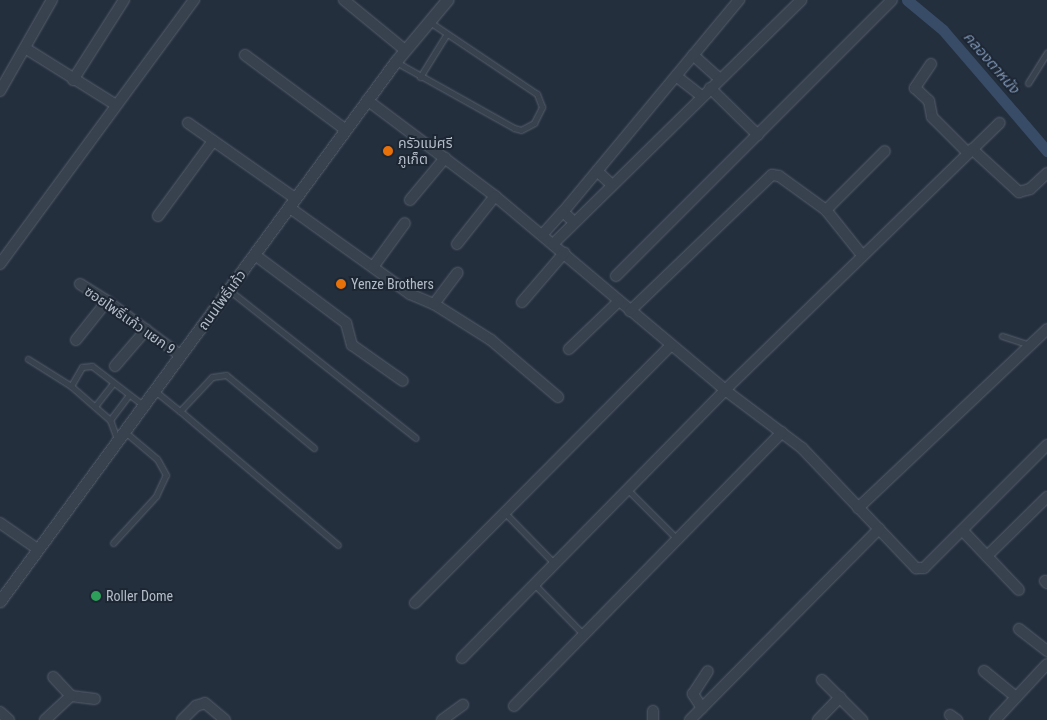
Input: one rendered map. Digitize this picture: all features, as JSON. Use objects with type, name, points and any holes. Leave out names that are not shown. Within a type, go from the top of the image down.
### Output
[{"type":"street","points":[[0,92],[52,0]]},
{"type":"street","points":[[74,80],[124,0]]},
{"type":"street","points":[[0,264],[194,0]]},
{"type":"street","points":[[344,0],[405,50]]},
{"type":"street","name":"ถนนโพธิ์แก้ว","points":[[0,601],[293,204],[396,61],[447,0]]},
{"type":"street","points":[[542,235],[739,0]]},
{"type":"street","points":[[554,244],[611,184],[801,0]]},
{"type":"street","points":[[616,276],[892,0]]},
{"type":"street","points":[[25,48],[116,105]]},
{"type":"street","points":[[245,55],[346,130]]},
{"type":"street","points":[[693,55],[720,79]]},
{"type":"street","points":[[932,64],[915,88],[929,101],[932,117],[1020,192],[1030,189],[1047,173]]},
{"type":"street","points":[[676,76],[706,92],[758,135]]},
{"type":"street","points":[[367,100],[495,196],[725,390],[782,432],[812,457],[858,508],[918,569],[924,568],[1047,445]]},
{"type":"street","points":[[188,123],[410,294],[434,304],[491,340],[558,397]]},
{"type":"street","points":[[462,658],[725,390],[1000,123]]},
{"type":"street","points":[[158,216],[213,141]]},
{"type":"street","points":[[826,210],[884,151]]},
{"type":"street","points":[[410,200],[445,158]]},
{"type":"street","points":[[597,171],[611,184]]},
{"type":"street","points":[[630,311],[772,175],[779,176],[826,210],[862,255]]},
{"type":"street","points":[[457,244],[495,196]]},
{"type":"street","points":[[563,212],[574,221]]},
{"type":"street","points":[[373,267],[405,223]]},
{"type":"street","points":[[522,302],[564,253]]},
{"type":"street","points":[[255,255],[346,323],[352,344],[404,381]]},
{"type":"street","points":[[434,304],[457,273]]},
{"type":"street","name":"ซอยโพธิ์เเก้ว แยก 9","points":[[80,284],[107,300],[181,356]]},
{"type":"street","points":[[76,340],[107,300]]},
{"type":"street","points":[[569,350],[619,302]]},
{"type":"street","points":[[858,508],[1047,329]]},
{"type":"street","points":[[115,366],[146,330]]},
{"type":"street","points":[[415,603],[671,345]]},
{"type":"street","points":[[514,706],[782,432]]},
{"type":"street","points":[[987,556],[1047,497]]},
{"type":"street","points":[[0,523],[39,550]]},
{"type":"street","points":[[690,720],[879,529]]},
{"type":"street","points":[[963,530],[1019,590]]},
{"type":"street","points":[[1019,629],[1047,651]]},
{"type":"street","points":[[995,720],[1047,664]]},
{"type":"street","points":[[702,708],[693,694],[708,671]]},
{"type":"street","points":[[984,671],[1016,697]]},
{"type":"street","points":[[54,678],[71,696],[95,699]]},
{"type":"street","points":[[822,680],[862,720]]},
{"type":"street","points":[[45,720],[71,696]]},
{"type":"street","points":[[818,720],[840,697]]},
{"type":"street","points":[[182,720],[196,706],[205,703],[216,710],[225,720]]},
{"type":"street","points":[[442,720],[463,705]]},
{"type":"street","points":[[0,712],[9,720]]},
{"type":"lane","points":[[396,61],[420,77],[514,128],[528,128],[540,115],[542,107],[537,94],[446,35],[429,21]]},
{"type":"lane","points":[[420,77],[446,35]]},
{"type":"lane","points":[[1028,83],[1047,53]]},
{"type":"lane","points":[[229,290],[416,438]]},
{"type":"lane","points":[[1002,336],[1030,346]]},
{"type":"lane","points":[[28,359],[71,386],[96,405],[110,420],[121,437],[157,459],[166,475],[156,496],[113,543]]},
{"type":"lane","points":[[71,386],[86,364],[92,366],[144,406]]},
{"type":"lane","points":[[180,411],[212,377],[226,375],[314,448]]},
{"type":"lane","points":[[96,405],[113,383]]},
{"type":"lane","points":[[155,391],[338,545]]},
{"type":"lane","points":[[110,420],[129,395]]},
{"type":"lane","points":[[628,490],[677,539]]},
{"type":"lane","points":[[504,513],[555,564]]},
{"type":"lane","points":[[534,585],[583,634]]},
{"type":"waterway","name":"คลองตาหนัง","points":[[907,0],[943,30],[1047,151]]},
{"type":"place","name":"ครัวแม่ศรี ภูเก็ต","points":[[388,151]]},
{"type":"place","name":"Yenze Brothers","points":[[341,284]]},
{"type":"place","name":"Roller Dome","points":[[96,596]]}]
